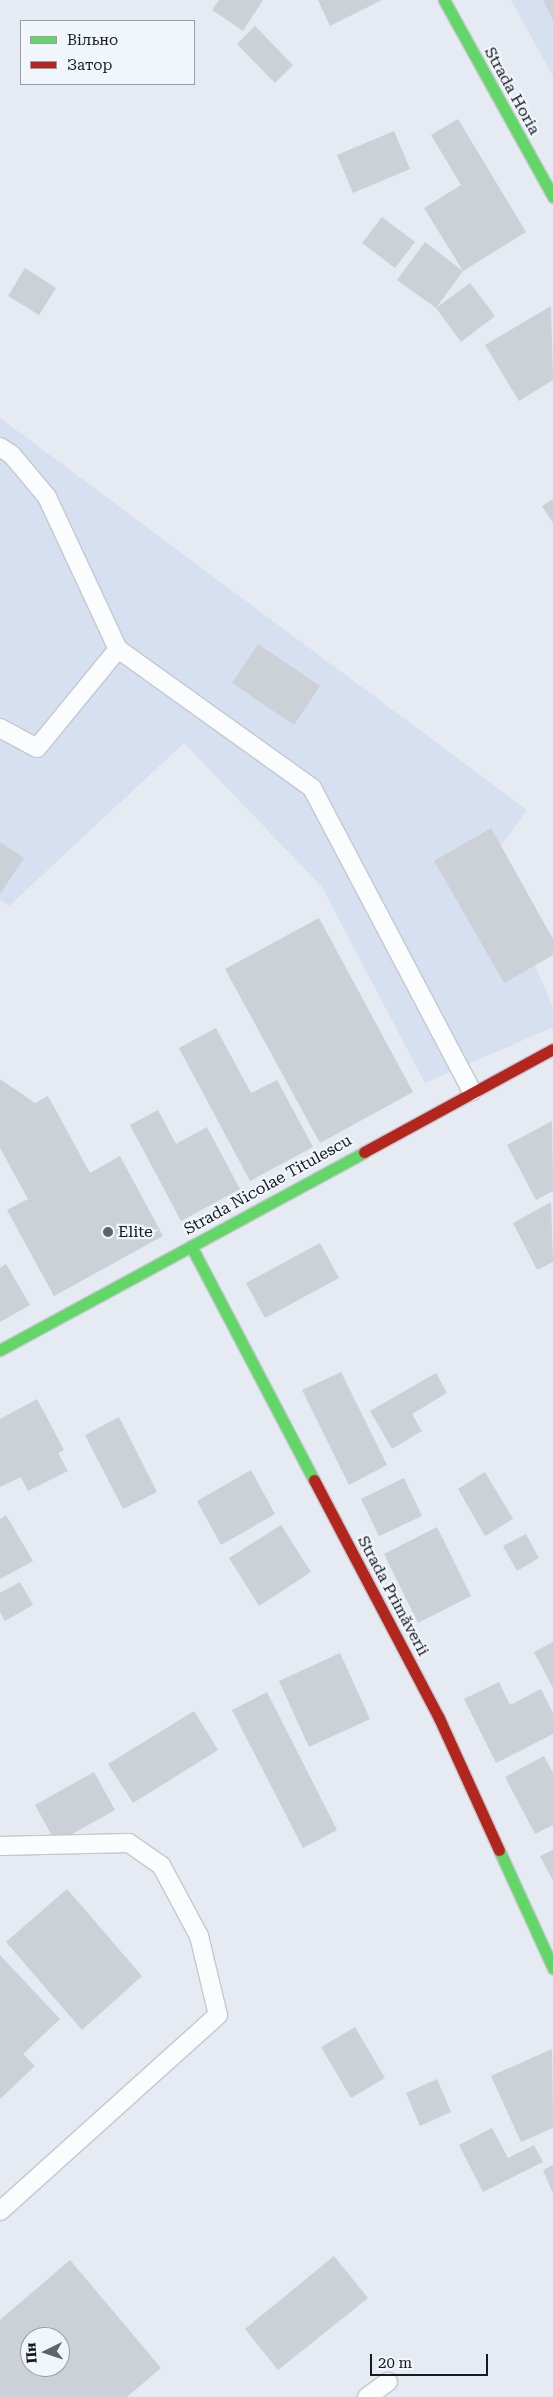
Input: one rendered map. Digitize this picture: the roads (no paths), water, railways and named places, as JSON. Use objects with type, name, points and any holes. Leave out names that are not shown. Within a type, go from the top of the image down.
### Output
[{"type":"street","name":"Strada Horia","points":[[444,0],[553,197]]},
{"type":"street","name":"Strada Nicolae Titulescu","points":[[0,1350],[472,1091],[553,1049]]},
{"type":"street","name":"Strada Primăverii","points":[[191,1246],[439,1718],[553,1968]]},
{"type":"lane","points":[[0,447],[12,455],[47,497],[118,649],[312,788],[472,1091]]},
{"type":"lane","points":[[0,728],[37,748],[118,649]]},
{"type":"lane","points":[[0,1846],[129,1843],[161,1865],[199,1936],[218,2015],[0,2211]]},
{"type":"lane","points":[[367,2397],[388,2382]]},
{"type":"place","name":"Elite","points":[[108,1232]]}]
